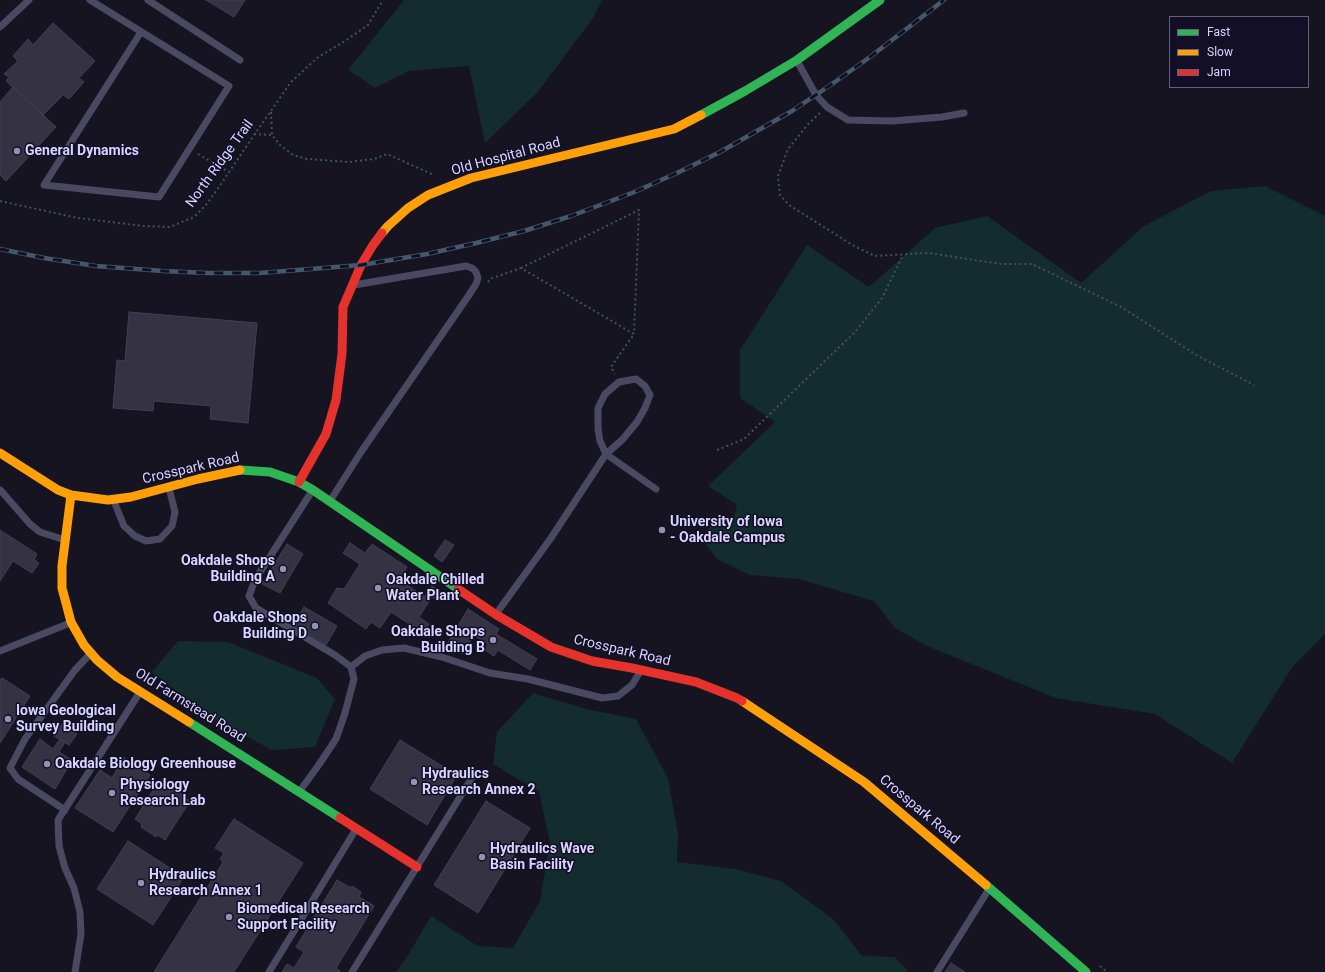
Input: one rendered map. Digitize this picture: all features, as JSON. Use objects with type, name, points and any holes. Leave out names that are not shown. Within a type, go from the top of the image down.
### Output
[{"type":"street","name":"Old Hospital Road","points":[[299,482],[326,434],[336,400],[342,354],[344,307],[352,285],[361,265],[373,245],[388,226],[408,208],[428,195],[471,178],[674,129],[745,91],[797,60],[880,0]]},
{"type":"street","name":"Crosspark Road","points":[[0,453],[58,490],[71,495],[108,500],[131,497],[198,479],[241,470],[270,472],[299,482],[496,614],[551,647],[592,661],[696,682],[737,698],[864,782],[958,860],[1086,972]]},
{"type":"street","name":"Old Farmstead Road","points":[[71,495],[62,566],[62,588],[71,622],[84,645],[97,660],[117,677],[140,692],[417,867]]},
{"type":"lane","points":[[0,27],[29,0]]},
{"type":"lane","points":[[90,0],[229,86],[159,197],[44,185],[141,32]]},
{"type":"lane","points":[[148,0],[240,60]]},
{"type":"lane","points":[[797,60],[816,95],[826,107],[848,120],[892,121],[942,117],[964,113]]},
{"type":"lane","points":[[329,501],[473,290],[478,278],[476,272],[472,268],[466,266],[352,285]]},
{"type":"lane","points":[[496,614],[551,538],[606,454],[622,440],[646,408],[650,395],[645,386],[636,379],[619,382],[605,394],[598,408],[598,428],[600,441],[606,454],[656,489]]},
{"type":"lane","points":[[113,499],[124,526],[134,536],[146,541],[160,539],[172,526],[175,512],[169,488]]},
{"type":"lane","points":[[0,490],[30,524],[40,532],[65,540]]},
{"type":"lane","points":[[299,792],[336,739],[354,679],[351,667],[334,655],[256,608],[249,596],[255,580],[313,490]]},
{"type":"lane","points":[[0,651],[71,622]]},
{"type":"lane","points":[[351,667],[365,656],[382,650],[404,648],[442,657],[490,673],[528,679],[602,698],[618,696],[632,685],[641,670]]},
{"type":"lane","points":[[65,810],[18,779],[10,768],[25,739],[75,670],[91,653]]},
{"type":"lane","points":[[76,972],[81,934],[80,912],[74,888],[65,868],[59,846],[58,820],[140,692]]},
{"type":"lane","points":[[352,972],[473,776]]},
{"type":"lane","points":[[269,972],[356,829]]},
{"type":"lane","points":[[937,972],[990,888]]},
{"type":"path","name":"North Ridge Trail","points":[[0,201],[78,218],[143,226],[170,227],[194,217],[206,205],[291,82],[317,58],[368,25],[382,0]]},
{"type":"path","points":[[826,107],[809,123],[788,149],[778,176],[780,195],[789,205],[854,246],[875,256],[928,253],[1002,264],[1032,264],[1121,307],[1198,356],[1254,385]]},
{"type":"path","points":[[271,111],[272,135],[280,145],[292,155],[307,159],[349,162],[374,160],[387,154],[414,166]]},
{"type":"path","points":[[254,134],[272,135]]},
{"type":"path","points":[[190,149],[229,172]]},
{"type":"path","points":[[486,284],[490,279],[521,268],[639,210],[634,334],[611,367],[619,382]]},
{"type":"path","points":[[717,450],[744,439],[855,332],[882,298],[904,254]]},
{"type":"path","points":[[521,268],[634,334]]},
{"type":"green space","points":[[404,0],[602,0],[593,18],[537,93],[485,143],[469,66],[409,71],[375,88],[348,70]]},
{"type":"green space","points":[[1265,186],[1325,216],[1325,634],[1293,666],[1232,763],[1155,714],[1056,698],[927,646],[895,628],[874,601],[799,579],[750,575],[717,559],[701,538],[711,526],[733,521],[737,505],[708,486],[775,422],[740,398],[740,350],[807,245],[869,287],[935,228],[987,216],[1081,283],[1144,226],[1211,191]]},
{"type":"green space","points":[[178,641],[228,642],[317,678],[335,699],[315,747],[272,750],[209,716],[152,672]]},
{"type":"green space","points":[[533,693],[586,709],[636,719],[668,778],[678,834],[677,862],[735,869],[781,881],[833,919],[862,956],[895,957],[907,970],[905,972],[396,972],[407,957],[431,916],[478,946],[513,948],[540,901],[550,842],[539,792],[493,764],[497,732]]},
{"type":"building","points":[[206,0],[245,0],[234,17]]},
{"type":"building","points":[[53,23],[95,61],[79,78],[84,82],[69,99],[63,95],[43,115],[6,81],[9,77],[4,74],[18,61],[13,56],[28,39],[33,45]]},
{"type":"building","name":"General Dynamics","points":[[13,87],[56,127],[6,181],[0,175],[0,102]]},
{"type":"building","points":[[129,312],[257,323],[248,423],[210,419],[211,406],[154,401],[153,411],[113,408],[117,360],[125,361]]},
{"type":"building","points":[[0,530],[37,554],[34,560],[39,563],[32,573],[13,561],[0,581]]},
{"type":"building","points":[[445,540],[454,545],[442,562],[434,556]]},
{"type":"building","name":"Oakdale Chilled Water Plant","points":[[350,543],[365,553],[372,544],[407,567],[399,580],[425,597],[432,586],[444,594],[439,601],[432,597],[419,617],[429,624],[423,633],[391,612],[380,628],[371,622],[366,629],[328,603],[337,588],[344,589],[360,564],[343,553]]},
{"type":"building","name":"Oakdale Shops Building A","points":[[287,544],[303,554],[280,593],[262,584]]},
{"type":"building","name":"Oakdale Shops Building D","points":[[304,607],[337,626],[326,645],[293,625]]},
{"type":"building","name":"Oakdale Shops Building B","points":[[468,609],[499,629],[496,634],[537,659],[530,670],[498,650],[494,656],[485,650],[488,644],[474,635],[462,654],[447,644]]},
{"type":"building","name":"Iowa Geological Survey Building","points":[[2,678],[30,696],[0,743],[0,680]]},
{"type":"building","name":"Oakdale Biology Greenhouse","points":[[62,724],[77,734],[69,745],[54,736]]},
{"type":"building","name":"Oakdale Biology Greenhouse","points":[[40,739],[53,749],[60,739],[65,742],[59,752],[72,760],[55,789],[22,767]]},
{"type":"building","name":"Hydraulics Research Annex 2","points":[[400,740],[457,775],[427,825],[370,789]]},
{"type":"building","name":"Physiology Research Lab","points":[[124,758],[150,775],[113,832],[75,808],[100,770],[112,778]]},
{"type":"building","points":[[159,781],[167,786],[168,784],[183,794],[182,796],[190,801],[165,840],[158,835],[156,837],[141,827],[142,824],[135,819]]},
{"type":"building","name":"Hydraulics Wave Basin Facility","points":[[486,801],[530,828],[478,913],[434,885]]},
{"type":"building","name":"Biomedical Research Support Facility","points":[[234,819],[303,863],[234,972],[154,972],[223,862],[220,859],[224,853],[215,848]]},
{"type":"building","name":"Hydraulics Research Annex 1","points":[[128,841],[184,877],[153,925],[97,889]]},
{"type":"building","points":[[337,880],[351,888],[352,886],[361,892],[359,897],[374,906],[336,968],[340,972],[282,972],[287,964],[294,968],[304,952],[296,947]]},
{"type":"building","points":[[951,963],[965,972],[945,972]]},
{"type":"railway","points":[[0,249],[96,266],[208,273],[260,273],[361,265],[427,254],[524,231],[571,216],[632,193],[720,152],[792,111],[832,84],[944,0]]},
{"type":"traffic: fast","points":[[701,115],[797,60],[880,0]]},
{"type":"traffic: fast","points":[[240,470],[270,472],[299,482],[458,589]]},
{"type":"traffic: fast","points":[[189,722],[340,818]]},
{"type":"traffic: fast","points":[[986,885],[1086,972]]},
{"type":"traffic: slow","points":[[382,233],[408,208],[428,195],[471,178],[674,129],[701,115]]},
{"type":"traffic: slow","points":[[0,453],[58,490],[71,495],[108,500],[131,497],[198,479],[240,470]]},
{"type":"traffic: slow","points":[[71,495],[62,566],[62,588],[71,622],[84,645],[97,660],[117,677],[189,722]]},
{"type":"traffic: slow","points":[[742,701],[864,782],[986,885]]},
{"type":"traffic: jam","points":[[299,482],[326,434],[336,400],[342,354],[343,307],[361,265],[382,233]]},
{"type":"traffic: jam","points":[[458,589],[495,614],[551,647],[592,661],[696,682],[742,701]]},
{"type":"traffic: jam","points":[[340,818],[417,867]]},
{"type":"place","name":"General Dynamics","points":[[17,151]]},
{"type":"place","name":"University of Iowa - Oakdale Campus","points":[[662,530]]},
{"type":"place","name":"Oakdale Shops Building A","points":[[283,569]]},
{"type":"place","name":"Oakdale Chilled Water Plant","points":[[378,588]]},
{"type":"place","name":"Oakdale Shops Building D","points":[[315,626]]},
{"type":"place","name":"Oakdale Shops Building B","points":[[493,640]]},
{"type":"place","name":"Iowa Geological Survey Building","points":[[8,719]]},
{"type":"place","name":"Oakdale Biology Greenhouse","points":[[47,764]]},
{"type":"place","name":"Hydraulics Research Annex 2","points":[[414,782]]},
{"type":"place","name":"Physiology Research Lab","points":[[112,793]]},
{"type":"place","name":"Hydraulics Wave Basin Facility","points":[[482,857]]},
{"type":"place","name":"Hydraulics Research Annex 1","points":[[141,883]]},
{"type":"place","name":"Biomedical Research Support Facility","points":[[229,917]]}]
